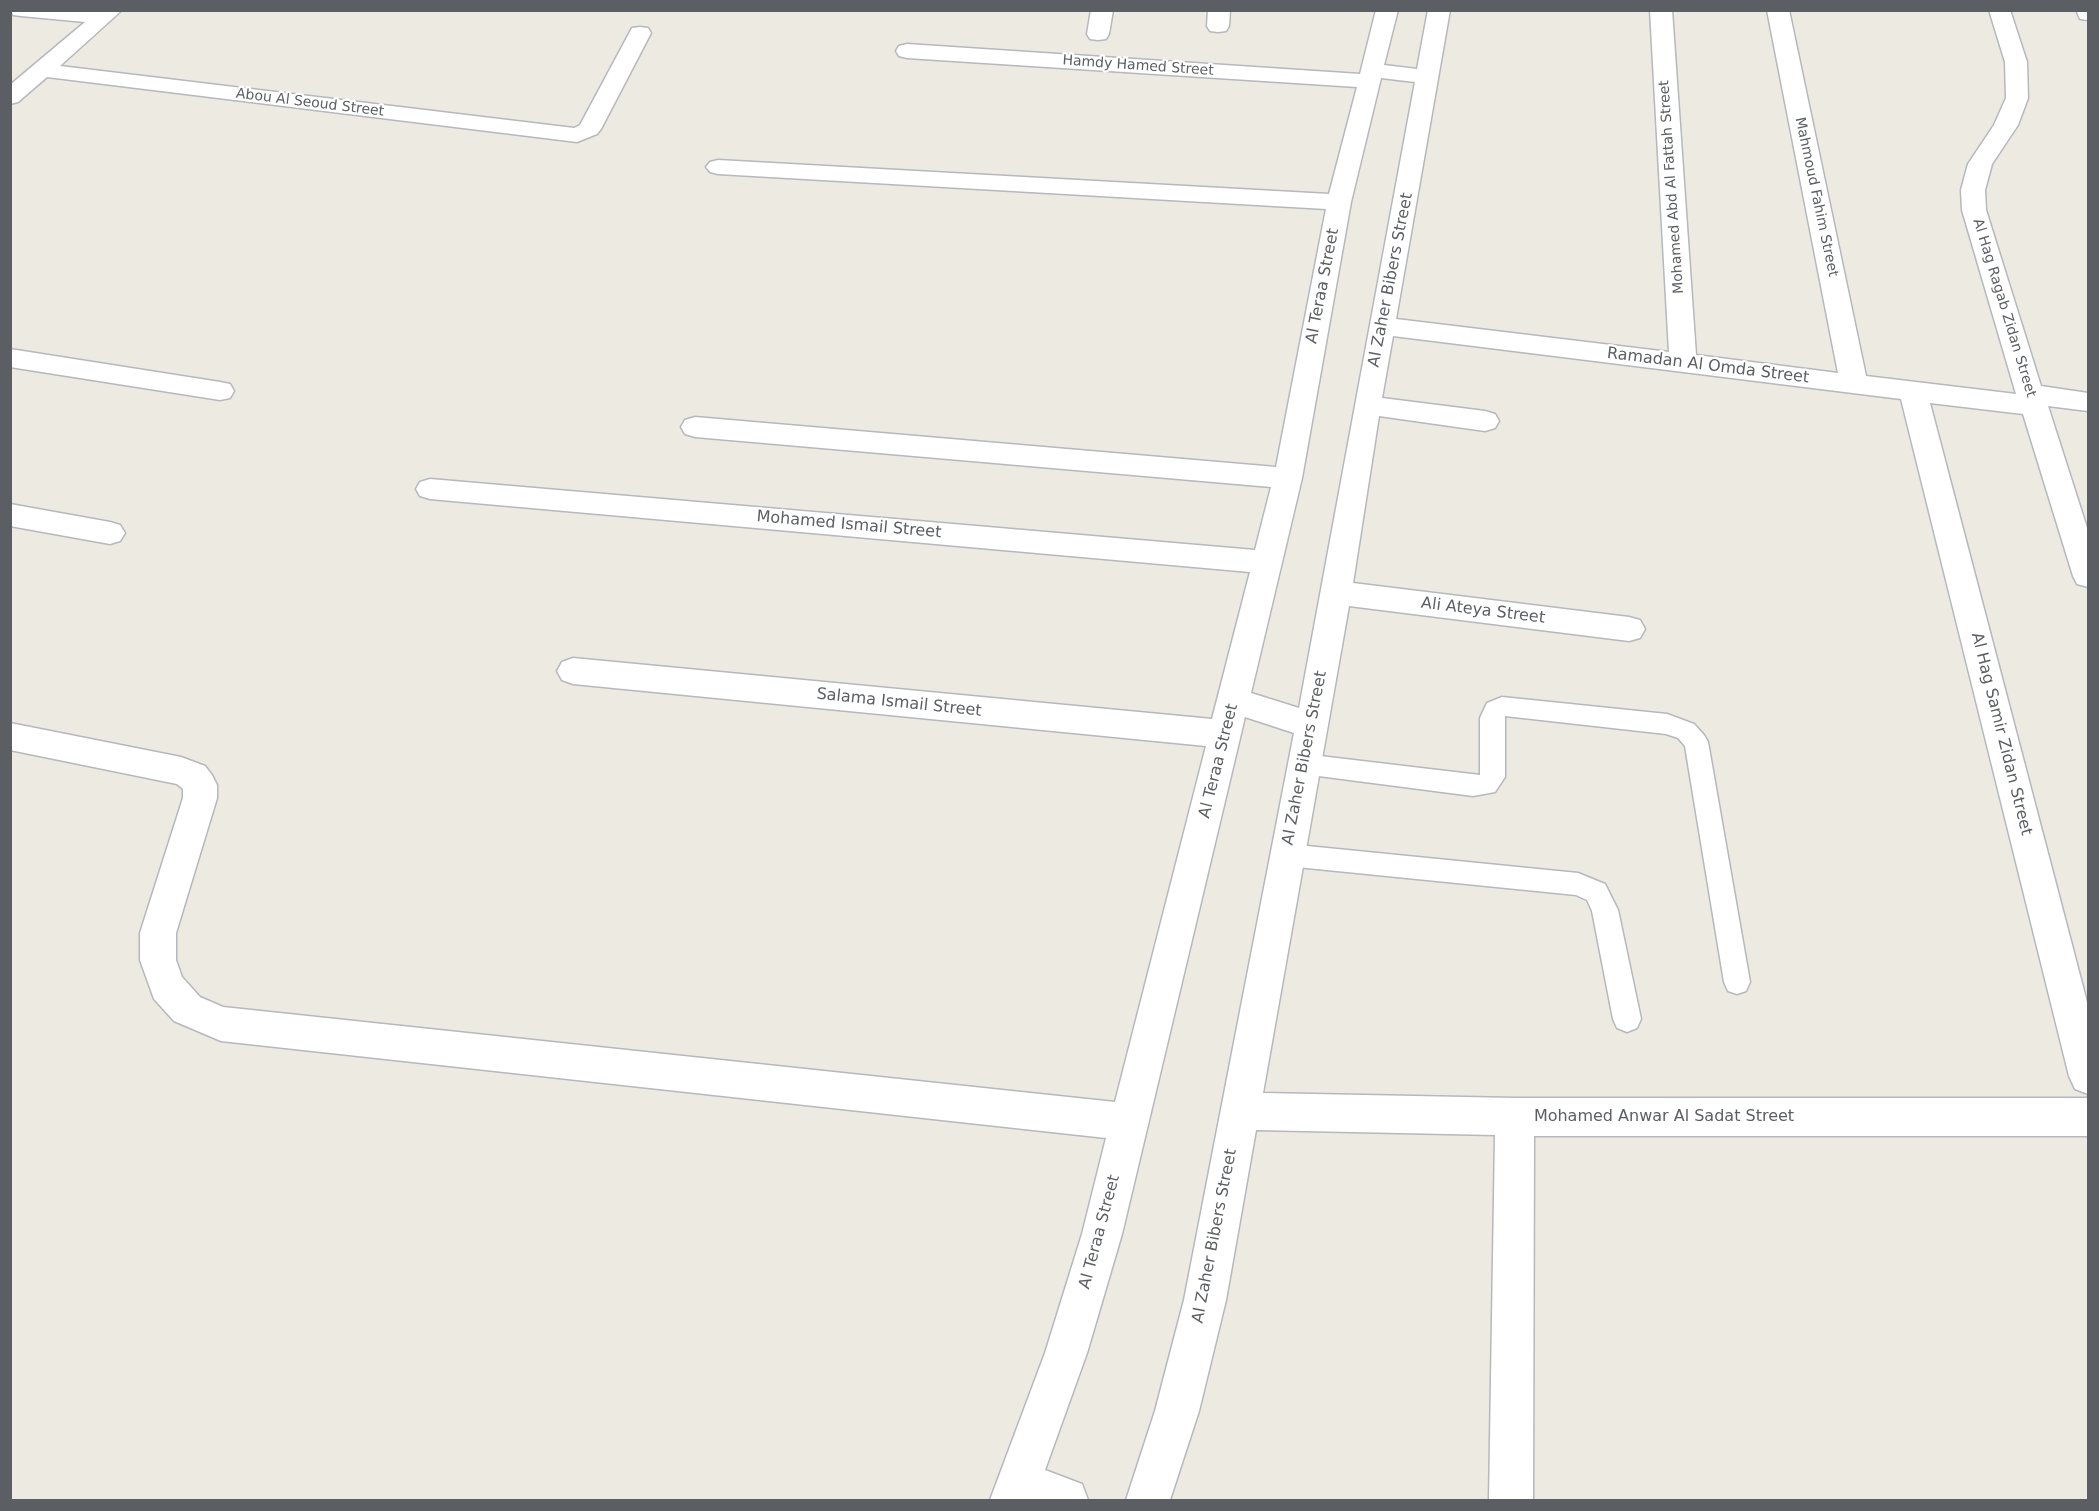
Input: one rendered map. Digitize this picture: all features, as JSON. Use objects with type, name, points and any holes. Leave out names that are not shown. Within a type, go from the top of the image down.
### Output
[{"type":"street","points":[[21,10],[108,14]]},
{"type":"street","points":[[1098,34],[1102,10]]},
{"type":"street","name":"Al Teraa Street","points":[[1016,1491],[1066,1353],[1102,1234],[1288,478],[1339,202],[1387,10]]},
{"type":"street","name":"Al Zaher Bibers Street","points":[[1148,1500],[1177,1412],[1205,1300],[1336,593],[1367,405],[1439,10]]},
{"type":"street","name":"Mohamed Abd Al Fattah Street","points":[[1661,10],[1683,363]]},
{"type":"street","name":"Mahmoud Fahim Street","points":[[1778,10],[1854,384]]},
{"type":"street","name":"Al Hag Ragab Zidan Street","points":[[1999,10],[2016,62],[2017,98],[2006,125],[1980,164],[1973,190],[1974,210],[2032,400],[2081,531],[2088,576]]},
{"type":"street","points":[[10,97],[108,14]]},
{"type":"street","name":"Abou Al Seoud Street","points":[[42,70],[578,135],[589,129],[640,33]]},
{"type":"street","name":"Hamdy Hamed Street","points":[[907,51],[1428,77]]},
{"type":"street","points":[[718,167],[1339,202]]},
{"type":"street","name":"Ramadan Al Omda Street","points":[[1382,326],[1912,391],[2088,402]]},
{"type":"street","points":[[10,358],[220,391]]},
{"type":"street","name":"Al Hag Samir Zidan Street","points":[[1912,391],[2088,1076]]},
{"type":"street","points":[[1367,405],[1485,421]]},
{"type":"street","points":[[695,427],[1288,478]]},
{"type":"street","name":"Mohamed Ismail Street","points":[[430,489],[1268,562]]},
{"type":"street","points":[[10,515],[110,534]]},
{"type":"street","name":"Ali Ateya Street","points":[[1336,593],[1629,629]]},
{"type":"street","name":"Salama Ismail Street","points":[[573,671],[1225,734]]},
{"type":"street","points":[[1234,700],[1311,725]]},
{"type":"street","points":[[10,736],[181,771],[193,776],[200,786],[200,798],[158,933],[158,960],[166,987],[187,1009],[221,1024],[1128,1122]]},
{"type":"street","name":"Mohamed Anwar Al Sadat Street","points":[[1239,1112],[1515,1117],[2088,1117]]},
{"type":"street","points":[[1512,1500],[1515,1117]]},
{"type":"street","points":[[1016,1491],[1066,1500]]},
{"type":"lane","points":[[1303,764],[1473,786],[1486,785],[1493,777],[1492,717],[1495,710],[1502,706],[1667,724],[1686,731],[1696,742],[1737,982]]},
{"type":"lane","points":[[1287,855],[1578,884],[1596,892],[1605,910],[1627,1019]]}]
